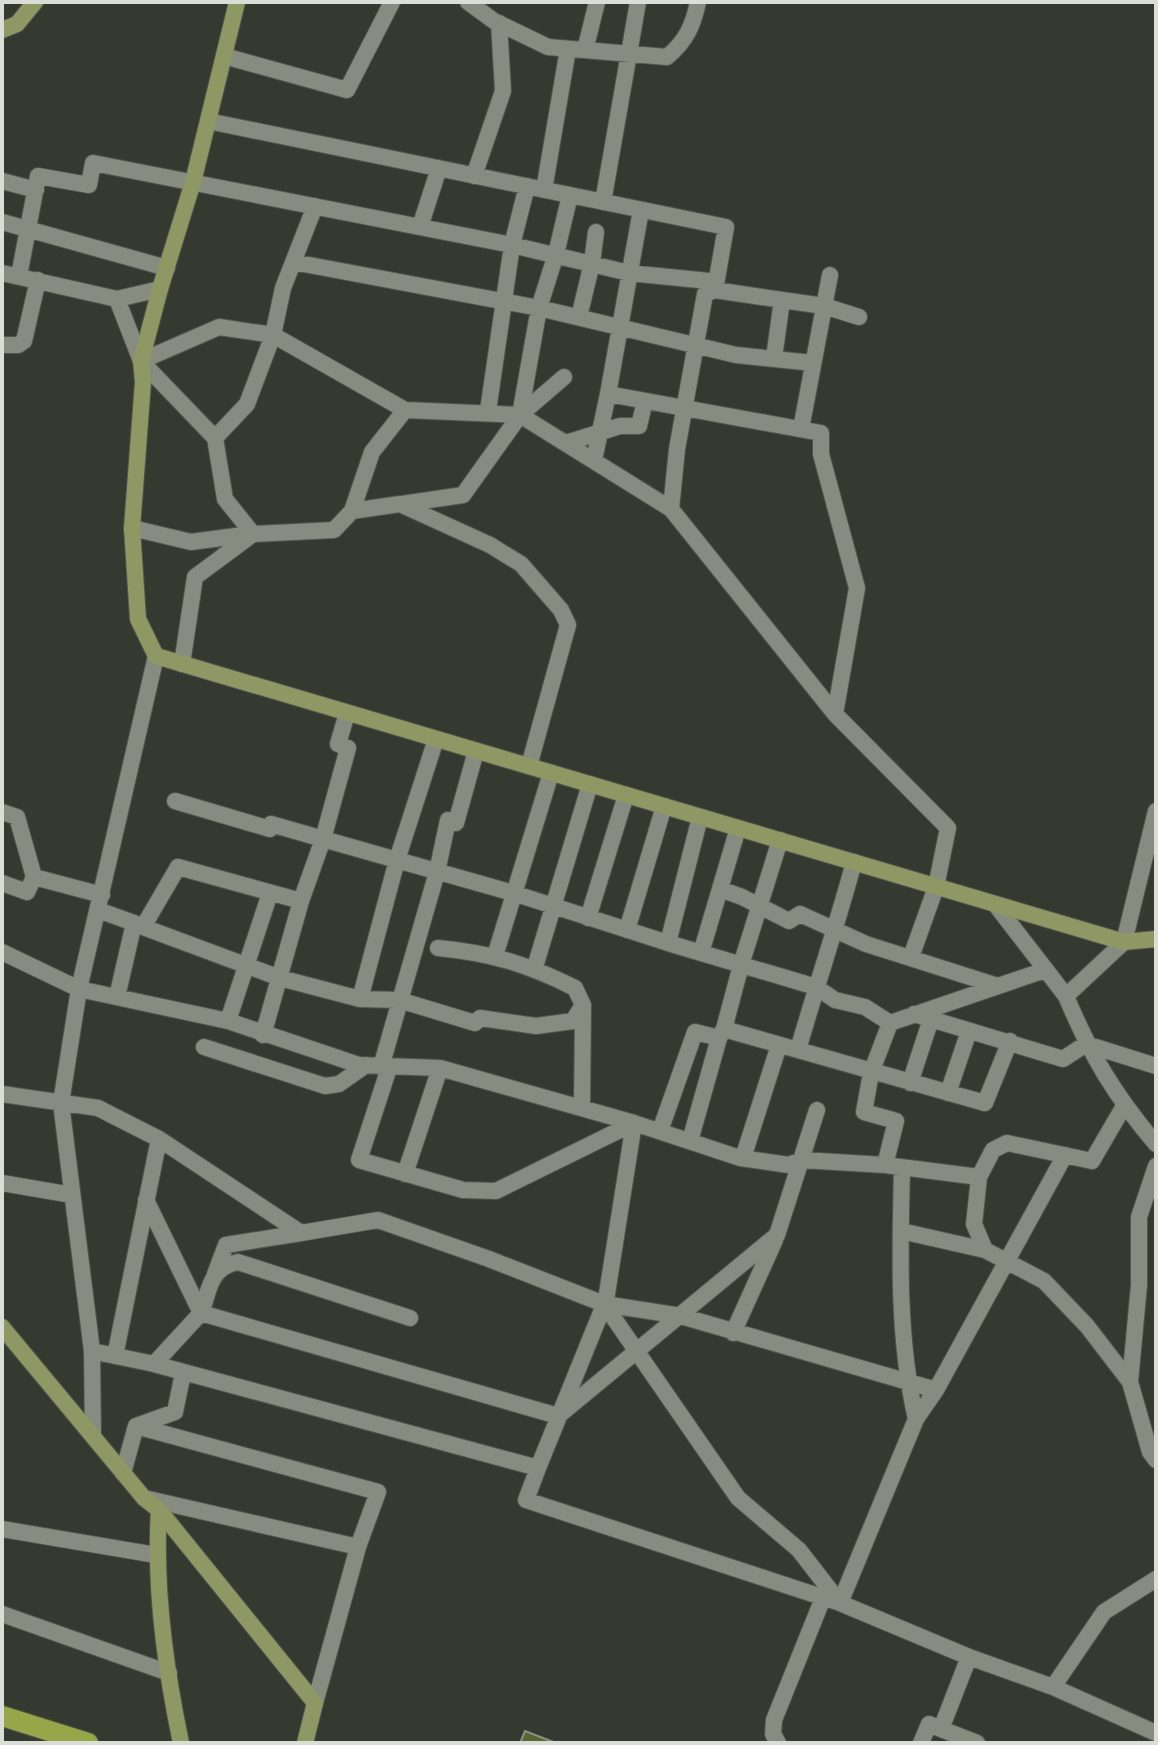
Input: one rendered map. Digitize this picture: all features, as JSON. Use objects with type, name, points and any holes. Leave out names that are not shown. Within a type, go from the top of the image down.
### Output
[{"type":"main road","points":[[2,1716],[47,1737],[88,1743]]},
{"type":"street","points":[[141,361],[193,182],[237,2]]},
{"type":"street","points":[[224,56],[347,90],[392,2]]},
{"type":"street","points":[[468,2],[499,23],[548,47],[667,57],[683,44],[698,2]]},
{"type":"street","points":[[488,411],[512,245],[535,188],[576,49],[597,2]]},
{"type":"street","points":[[603,202],[638,2]]},
{"type":"street","points":[[2,30],[17,24],[34,3]]},
{"type":"street","points":[[474,176],[503,91],[499,23]]},
{"type":"street","points":[[208,121],[726,227],[715,290]]},
{"type":"street","points":[[160,289],[117,299],[10,274],[30,229],[38,176],[89,185],[93,163],[556,254],[629,273],[709,281],[715,290]]},
{"type":"street","points":[[420,227],[439,168]]},
{"type":"street","points":[[2,181],[36,190]]},
{"type":"street","points":[[520,415],[539,308],[570,195]]},
{"type":"street","points":[[215,438],[247,404],[273,335],[283,288],[315,206]]},
{"type":"street","points":[[594,460],[641,210]]},
{"type":"street","points":[[2,222],[167,268]]},
{"type":"street","points":[[579,317],[596,232]]},
{"type":"street","points":[[293,262],[539,308],[736,355],[813,363]]},
{"type":"street","points":[[801,429],[830,275]]},
{"type":"street","points":[[2,345],[18,345],[24,341],[38,280]]},
{"type":"street","points":[[671,509],[684,408],[705,294],[715,290],[824,306],[859,317]]},
{"type":"street","points":[[93,1436],[92,1351],[61,1103],[79,989],[156,656],[138,619],[132,528],[143,382],[141,361],[117,299]]},
{"type":"street","points":[[774,358],[782,300]]},
{"type":"street","points":[[141,361],[219,327],[273,335],[405,410],[488,411],[520,415],[671,509],[835,714],[948,828],[936,887],[911,957]]},
{"type":"street","points":[[141,361],[215,438],[225,499],[253,534]]},
{"type":"street","points":[[352,511],[463,495],[520,415],[564,377]]},
{"type":"street","points":[[608,394],[821,433],[821,454],[857,588],[835,714]]},
{"type":"street","points":[[566,443],[620,426],[639,426],[645,401]]},
{"type":"street","points":[[132,528],[191,542],[253,534],[334,530],[352,511],[372,452],[405,410]]},
{"type":"street","points":[[400,504],[490,545],[521,564],[565,617],[568,625],[529,766]]},
{"type":"street","points":[[182,664],[195,577],[253,534]]},
{"type":"street","points":[[156,656],[1124,942],[1156,939]]},
{"type":"street","points":[[263,1035],[348,748],[338,744],[347,713]]},
{"type":"street","points":[[360,999],[397,860],[436,739]]},
{"type":"street","points":[[476,751],[456,823],[448,820],[437,872],[379,1067],[359,1160],[463,1190],[496,1191],[634,1123]]},
{"type":"street","points":[[495,956],[551,773]]},
{"type":"street","points":[[535,967],[590,784]]},
{"type":"street","points":[[588,918],[626,795]]},
{"type":"street","points":[[175,801],[270,829],[271,824],[513,893],[816,987],[835,1000],[865,1007],[890,1023]]},
{"type":"street","points":[[627,930],[664,806]]},
{"type":"street","points":[[2,812],[17,817],[34,877],[27,892],[2,883]]},
{"type":"street","points":[[1066,996],[1124,942],[1155,816]]},
{"type":"street","points":[[668,943],[700,817]]},
{"type":"street","points":[[701,953],[738,828]]},
{"type":"street","points":[[690,1141],[780,840]]},
{"type":"street","points":[[798,1050],[854,862]]},
{"type":"street","points":[[117,997],[138,925],[178,867],[301,901]]},
{"type":"street","points":[[34,877],[100,903],[138,925],[247,966],[360,999],[399,1000],[475,1023],[480,1018],[536,1026],[573,1021],[583,1005]]},
{"type":"street","points":[[720,889],[789,921],[800,914],[835,932],[998,986]]},
{"type":"street","points":[[228,1021],[270,893]]},
{"type":"street","points":[[995,904],[1066,996],[1086,1044],[1124,1106],[1156,1144]]},
{"type":"street","points":[[438,948],[495,956],[535,967],[575,988],[583,1005],[582,1108]]},
{"type":"street","points":[[2,952],[79,989],[228,1021],[263,1035],[379,1067],[440,1068],[634,1123],[743,1158],[789,1165],[802,1160],[894,1166],[979,1177]]},
{"type":"street","points":[[916,1419],[907,1382],[900,1289],[901,1231],[894,1166],[896,1121],[864,1112],[871,1073],[890,1023],[1045,970]]},
{"type":"street","points":[[914,1014],[1063,1059],[1086,1044]]},
{"type":"street","points":[[910,1083],[931,1019]]},
{"type":"street","points":[[948,1093],[969,1031]]},
{"type":"street","points":[[660,1131],[695,1032],[721,1033],[779,1045],[985,1103],[1010,1041]]},
{"type":"street","points":[[1086,1044],[1156,1066]]},
{"type":"street","points":[[743,1158],[779,1045]]},
{"type":"street","points":[[204,1047],[325,1086],[339,1084],[379,1067]]},
{"type":"street","points":[[405,1174],[440,1068]]},
{"type":"street","points":[[2,1094],[98,1108],[159,1139],[301,1233]]},
{"type":"street","points":[[985,1250],[974,1224],[979,1177],[993,1150],[1007,1143],[1092,1161],[1124,1106]]},
{"type":"street","points":[[733,1333],[777,1235],[817,1110]]},
{"type":"street","points":[[634,1123],[604,1304],[526,1500],[831,1600],[969,1657],[1053,1687],[1156,1733]]},
{"type":"street","points":[[115,1356],[159,1139]]},
{"type":"street","points":[[778,1743],[773,1734],[774,1720],[916,1419],[936,1390],[1065,1155]]},
{"type":"street","points":[[1156,1166],[1139,1217],[1139,1285],[1130,1382],[1150,1452],[1156,1460]]},
{"type":"street","points":[[2,1183],[72,1195]]},
{"type":"street","points":[[146,1200],[201,1313],[558,1416]]},
{"type":"street","points":[[201,1313],[226,1245],[378,1220],[604,1304],[681,1316],[936,1390]]},
{"type":"street","points":[[901,1231],[985,1250],[1044,1281],[1087,1326],[1130,1382]]},
{"type":"street","points":[[558,1416],[638,1353],[777,1235]]},
{"type":"street","points":[[154,1364],[201,1313],[216,1273],[223,1265],[238,1262],[410,1318]]},
{"type":"street","points":[[604,1304],[738,1498],[799,1550],[831,1600]]},
{"type":"street","points":[[2,1327],[144,1498],[159,1510],[315,1703]]},
{"type":"street","points":[[92,1351],[154,1364],[538,1468]]},
{"type":"street","points":[[136,1426],[175,1412],[183,1373]]},
{"type":"street","points":[[123,1473],[136,1426]]},
{"type":"street","points":[[136,1426],[378,1492],[358,1547],[305,1743]]},
{"type":"street","points":[[144,1498],[358,1547]]},
{"type":"street","points":[[159,1510],[156,1555],[169,1673],[181,1743]]},
{"type":"street","points":[[2,1529],[156,1555]]},
{"type":"street","points":[[1053,1687],[1104,1612],[1156,1579]]},
{"type":"street","points":[[2,1614],[169,1673]]},
{"type":"street","points":[[941,1729],[969,1657]]},
{"type":"street","points":[[921,1743],[929,1724],[977,1743]]},
{"type":"building","points":[[525,1731],[556,1743],[520,1743]]}]
